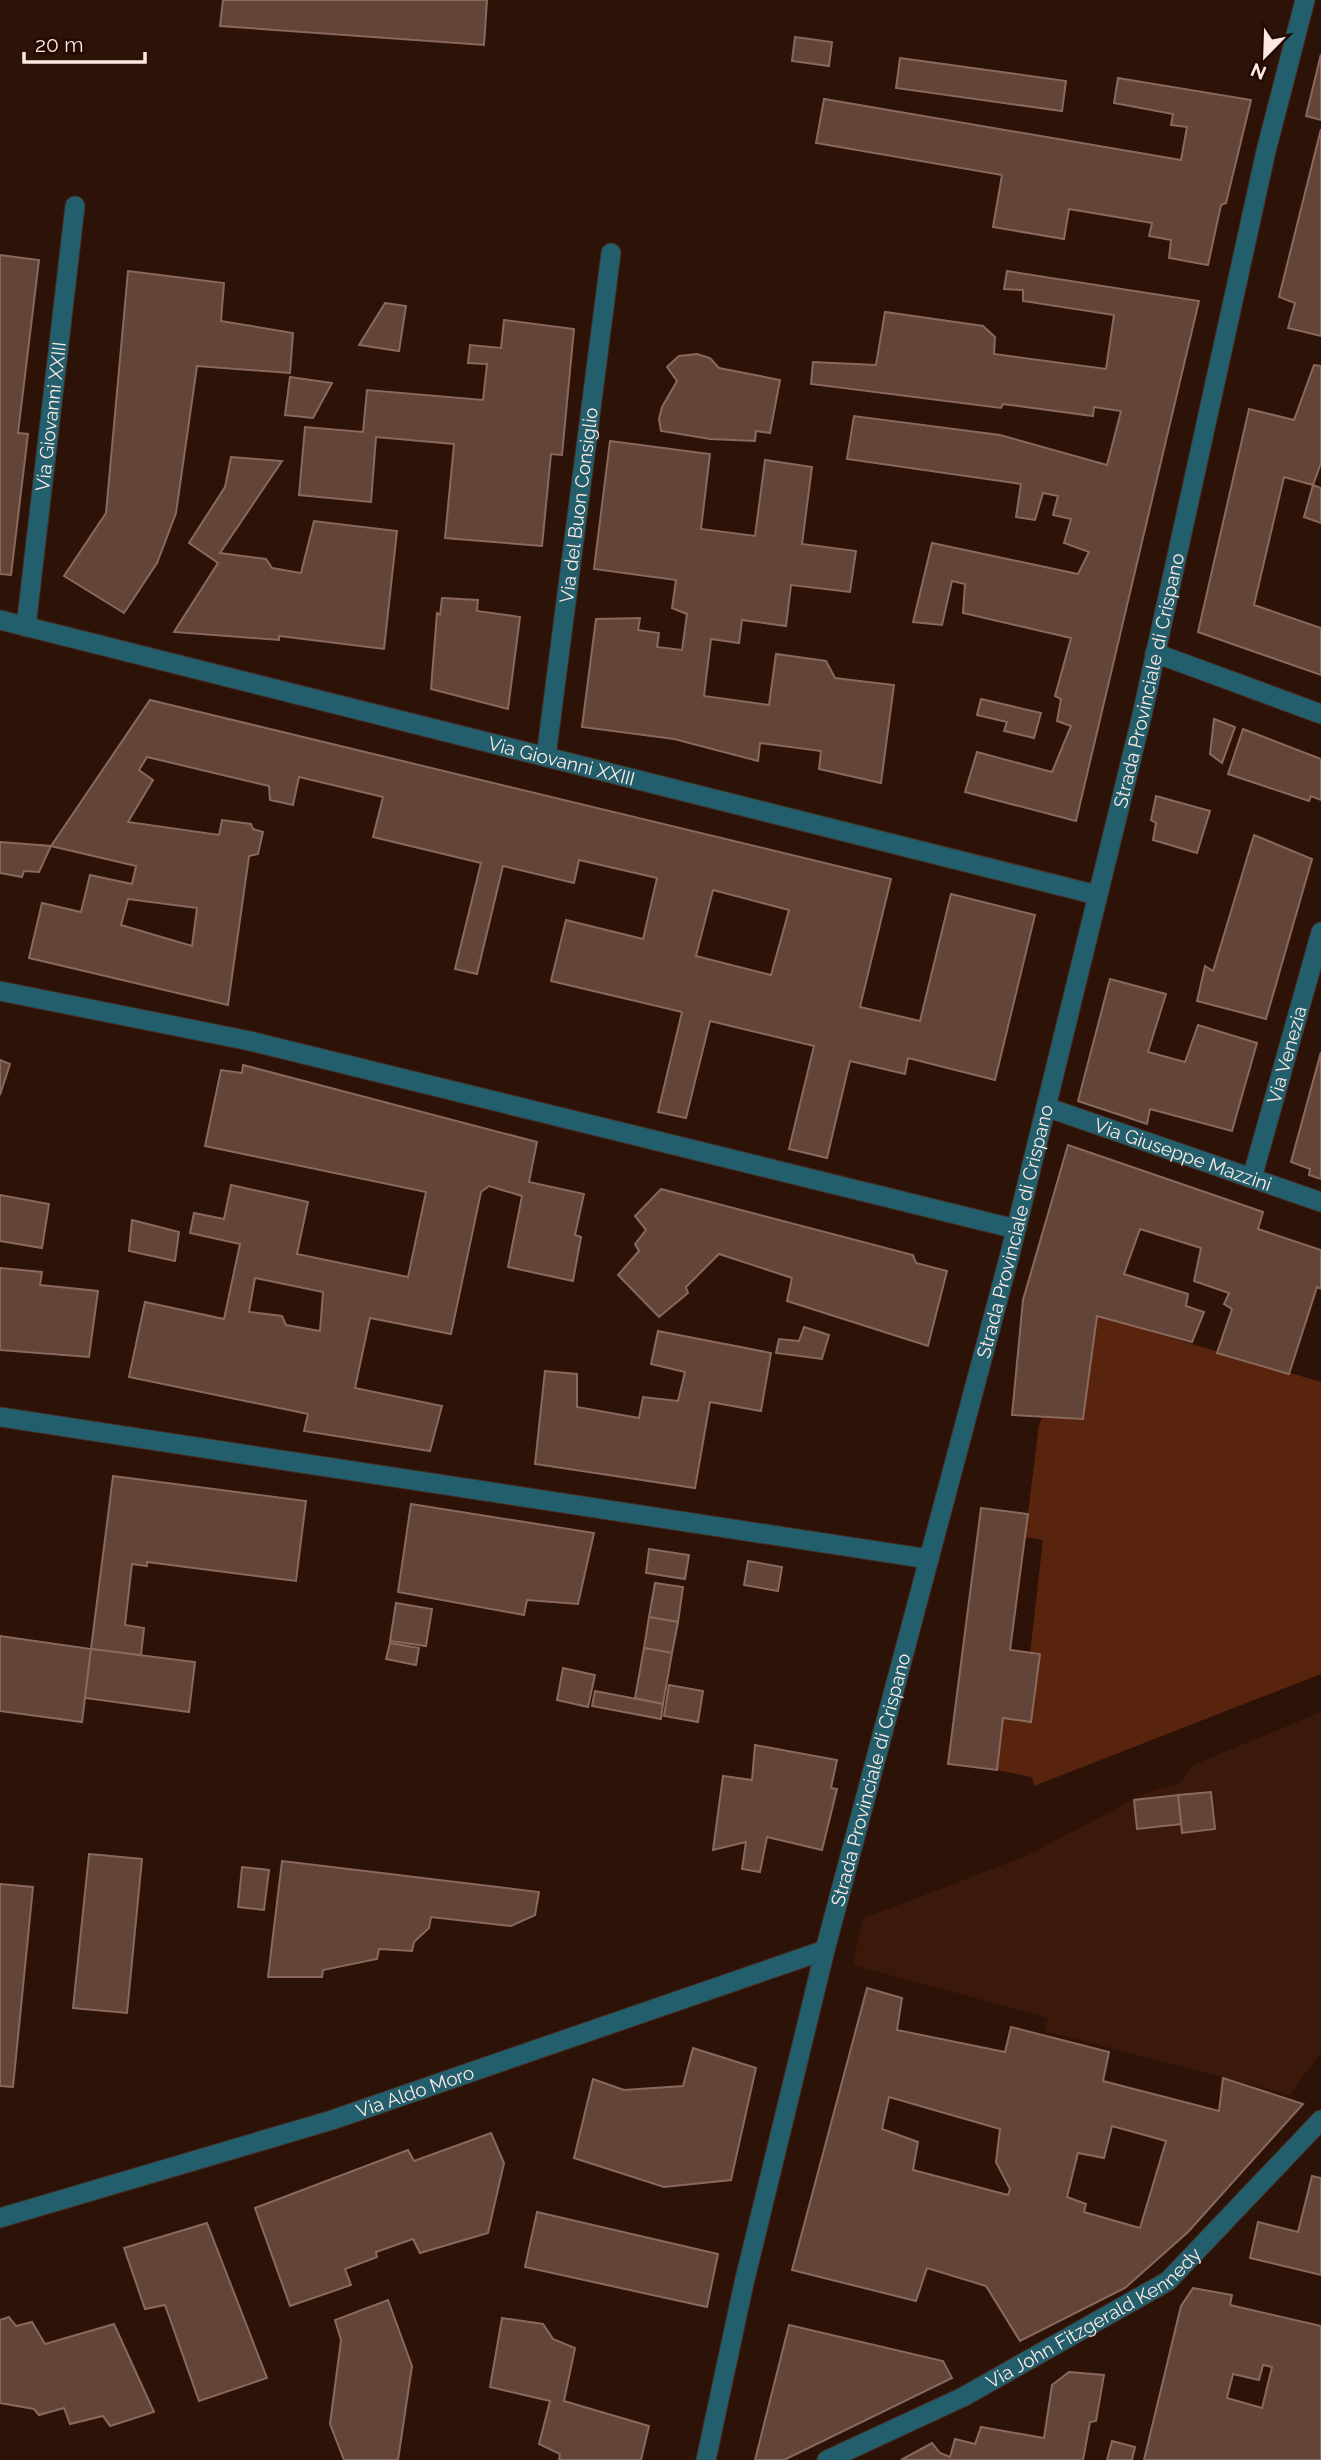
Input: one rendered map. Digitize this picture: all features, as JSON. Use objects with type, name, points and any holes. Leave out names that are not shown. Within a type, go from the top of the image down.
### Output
[{"type":"street","name":"Strada Provinciale di Crispano","points":[[706,2460],[744,2283],[825,1950],[1046,1107],[1155,653],[1266,151],[1305,0]]},
{"type":"street","name":"Via Giovanni XXIII","points":[[26,627],[75,206]]},
{"type":"street","name":"Via del Buon Consiglio","points":[[546,757],[611,253]]},
{"type":"street","name":"Via Giovanni XXIII","points":[[0,620],[1097,895]]},
{"type":"street","points":[[1155,653],[1321,714]]},
{"type":"street","name":"Via Venezia","points":[[1252,1178],[1321,932]]},
{"type":"street","points":[[0,991],[250,1041],[1016,1229]]},
{"type":"street","name":"Via Giuseppe Mazzini","points":[[1046,1107],[1321,1202]]},
{"type":"street","points":[[0,1417],[929,1559]]},
{"type":"street","name":"Via Aldo Moro","points":[[0,2218],[332,2120],[825,1950]]},
{"type":"street","name":"Via John Fitzgerald Kennedy","points":[[827,2460],[963,2397],[1168,2281],[1321,2120]]},
{"type":"shaded area","points":[[1097,1316],[1321,1382],[1321,1674],[1034,1786],[1032,1777],[997,1770],[1003,1718],[1030,1722],[1039,1654],[1030,1653],[1043,1540],[1025,1537],[1039,1424],[1043,1416],[1083,1419]]},
{"type":"shaded area","points":[[1321,1712],[1321,2052],[1290,2095],[1045,2031],[1048,2018],[853,1965],[862,1919],[1026,1856],[1144,1794],[1179,1783],[1193,1765]]},
{"type":"building","points":[[223,0],[487,0],[484,45],[220,26]]},
{"type":"building","points":[[795,37],[832,42],[829,66],[792,61]]},
{"type":"building","points":[[1321,54],[1321,120],[1306,116]]},
{"type":"building","points":[[900,58],[1066,81],[1062,111],[896,88]]},
{"type":"building","points":[[1118,78],[1251,100],[1226,203],[1221,205],[1208,265],[1169,258],[1171,240],[1149,236],[1152,223],[1069,209],[1064,239],[993,227],[1002,175],[816,143],[824,99],[1181,160],[1187,127],[1171,125],[1173,114],[1114,103]]},
{"type":"building","points":[[1321,129],[1321,336],[1288,328],[1295,303],[1279,297]]},
{"type":"building","points":[[0,255],[39,260],[18,433],[28,434],[11,575],[0,574]]},
{"type":"building","points":[[128,271],[224,283],[221,321],[293,333],[290,373],[197,366],[176,513],[157,563],[124,613],[64,576],[106,513]]},
{"type":"building","points":[[1007,271],[1199,301],[1076,821],[965,792],[977,752],[1052,772],[1071,726],[1057,721],[1061,699],[1055,696],[1071,638],[963,613],[965,584],[952,581],[942,625],[913,622],[932,543],[1078,574],[1089,552],[1064,543],[1071,519],[1053,515],[1058,496],[1043,493],[1035,520],[1016,517],[1021,484],[847,459],[854,416],[1000,435],[1107,465],[1121,411],[1094,407],[1093,416],[1003,404],[1001,408],[811,384],[813,362],[876,365],[885,312],[983,326],[995,337],[994,354],[1106,369],[1114,315],[1023,301],[1023,290],[1004,289]]},
{"type":"building","points":[[385,303],[406,306],[399,351],[359,345]]},
{"type":"building","points":[[504,320],[574,329],[562,455],[551,454],[542,546],[445,538],[454,444],[376,437],[371,502],[299,495],[305,427],[363,432],[367,390],[483,400],[487,364],[468,363],[470,345],[501,348]]},
{"type":"building","points":[[697,354],[710,358],[719,368],[780,380],[770,433],[756,431],[755,441],[710,439],[661,431],[659,419],[662,407],[677,381],[667,367],[679,356]]},
{"type":"building","points":[[1314,365],[1321,366],[1321,463],[1313,485],[1284,477],[1254,605],[1321,628],[1321,675],[1198,632],[1249,409],[1294,420]]},
{"type":"building","points":[[290,377],[332,383],[313,418],[285,415]]},
{"type":"building","points":[[610,441],[710,454],[701,529],[755,536],[765,460],[812,467],[802,544],[856,551],[850,592],[791,585],[786,626],[742,620],[739,643],[711,639],[704,696],[769,705],[776,654],[826,661],[835,678],[894,685],[881,783],[819,769],[821,751],[760,743],[758,761],[674,739],[582,727],[596,619],[640,618],[638,630],[659,633],[657,647],[682,650],[687,614],[672,608],[676,580],[594,569]]},
{"type":"building","points":[[231,457],[282,461],[220,553],[266,559],[272,568],[301,573],[314,521],[397,531],[384,649],[279,636],[279,640],[174,632],[218,563],[189,543],[225,487]]},
{"type":"building","points":[[1313,485],[1321,488],[1321,523],[1304,517]]},
{"type":"building","points":[[442,598],[478,600],[477,611],[520,617],[508,709],[431,689],[437,613],[440,615]]},
{"type":"building","points":[[981,699],[1041,713],[1034,738],[1004,731],[1007,722],[977,715]]},
{"type":"building","points":[[150,700],[891,879],[860,1007],[920,1021],[951,894],[1035,915],[995,1080],[908,1058],[905,1074],[850,1061],[827,1158],[789,1149],[814,1046],[710,1021],[686,1118],[658,1112],[682,1012],[551,981],[566,920],[643,939],[657,878],[579,860],[574,883],[503,866],[477,974],[455,969],[481,863],[373,837],[383,797],[299,777],[293,805],[270,800],[269,786],[147,757],[139,770],[153,780],[128,822],[219,835],[222,820],[251,824],[253,829],[263,832],[258,854],[249,856],[228,1005],[29,958],[42,903],[81,912],[90,875],[132,884],[136,866],[51,846]],"holes":[[[713,890],[789,910],[771,975],[696,956]],[[128,899],[197,908],[192,946],[121,925]]]},
{"type":"building","points":[[1214,719],[1235,727],[1222,763],[1210,754]]},
{"type":"building","points":[[1243,729],[1321,759],[1321,800],[1311,796],[1309,801],[1228,774]]},
{"type":"building","points":[[1156,796],[1210,811],[1197,853],[1153,840],[1156,823],[1151,820]]},
{"type":"building","points":[[1254,835],[1312,859],[1266,1019],[1197,1001],[1205,966],[1213,971]]},
{"type":"building","points":[[0,842],[51,846],[39,872],[24,871],[22,877],[0,873]]},
{"type":"building","points":[[1110,979],[1166,994],[1148,1052],[1185,1062],[1198,1025],[1257,1043],[1232,1131],[1150,1109],[1147,1124],[1078,1101]]},
{"type":"building","points":[[1321,1052],[1321,1179],[1309,1175],[1310,1169],[1291,1162]]},
{"type":"building","points":[[0,1060],[10,1064],[0,1095]]},
{"type":"building","points":[[243,1065],[537,1142],[529,1182],[584,1194],[575,1235],[581,1237],[573,1281],[508,1267],[522,1196],[489,1186],[481,1192],[451,1334],[370,1318],[355,1388],[442,1406],[430,1451],[304,1431],[308,1414],[129,1377],[145,1302],[224,1319],[240,1244],[190,1233],[194,1213],[224,1219],[231,1185],[308,1202],[297,1254],[408,1277],[426,1192],[205,1146],[221,1070],[242,1073]],"holes":[[[255,1278],[323,1292],[320,1331],[286,1325],[282,1316],[249,1312]]]},
{"type":"building","points":[[1068,1145],[1263,1212],[1258,1229],[1321,1250],[1321,1289],[1317,1287],[1289,1374],[1217,1353],[1232,1309],[1224,1304],[1229,1293],[1194,1281],[1201,1248],[1140,1229],[1124,1274],[1188,1294],[1186,1306],[1204,1312],[1192,1342],[1097,1316],[1083,1419],[1012,1415],[1023,1300]]},
{"type":"building","points":[[661,1189],[913,1255],[916,1263],[947,1271],[928,1346],[787,1301],[792,1278],[719,1254],[686,1287],[688,1293],[659,1317],[618,1275],[639,1251],[635,1244],[646,1230],[635,1216]]},
{"type":"building","points":[[0,1195],[49,1204],[42,1248],[0,1241]]},
{"type":"building","points":[[132,1220],[179,1232],[175,1261],[129,1251]]},
{"type":"building","points":[[0,1268],[42,1272],[40,1285],[98,1291],[89,1357],[0,1350]]},
{"type":"building","points":[[804,1327],[829,1335],[822,1359],[776,1353],[779,1339],[799,1341]]},
{"type":"building","points":[[658,1331],[771,1353],[761,1411],[710,1402],[695,1488],[535,1464],[545,1371],[577,1374],[577,1407],[639,1418],[643,1397],[678,1401],[685,1372],[651,1364]]},
{"type":"building","points":[[113,1476],[306,1501],[296,1581],[147,1562],[147,1566],[132,1564],[125,1625],[144,1628],[141,1655],[91,1649]]},
{"type":"building","points":[[411,1504],[594,1533],[578,1604],[527,1600],[524,1615],[398,1592]]},
{"type":"building","points":[[981,1508],[1028,1514],[1010,1650],[1040,1654],[1031,1722],[1003,1718],[997,1770],[948,1764]]},
{"type":"building","points":[[649,1549],[689,1555],[685,1579],[646,1573]]},
{"type":"building","points":[[748,1561],[782,1567],[778,1591],[744,1585]]},
{"type":"building","points":[[655,1583],[683,1587],[678,1622],[649,1617]]},
{"type":"building","points":[[396,1603],[432,1609],[426,1646],[390,1641]]},
{"type":"building","points":[[649,1617],[678,1622],[672,1653],[644,1648]]},
{"type":"building","points":[[0,1636],[91,1649],[82,1722],[0,1711]]},
{"type":"building","points":[[390,1643],[419,1648],[416,1665],[386,1659]]},
{"type":"building","points":[[644,1648],[672,1653],[663,1704],[635,1698]]},
{"type":"building","points":[[91,1649],[195,1662],[189,1712],[85,1698]]},
{"type":"building","points":[[563,1668],[595,1675],[588,1707],[557,1700]]},
{"type":"building","points":[[669,1685],[703,1691],[698,1722],[664,1716]]},
{"type":"building","points":[[595,1691],[663,1704],[661,1719],[592,1706]]},
{"type":"building","points":[[755,1745],[837,1760],[831,1788],[837,1789],[822,1850],[767,1837],[760,1872],[742,1869],[746,1842],[713,1850],[723,1776],[752,1780]]},
{"type":"building","points":[[1211,1792],[1215,1829],[1182,1833],[1178,1795]]},
{"type":"building","points":[[1178,1795],[1181,1824],[1137,1829],[1134,1800]]},
{"type":"building","points":[[89,1854],[142,1859],[127,2013],[73,2008]]},
{"type":"building","points":[[282,1861],[539,1892],[535,1915],[511,1926],[431,1917],[429,1928],[414,1942],[412,1951],[379,1949],[377,1959],[323,1970],[322,1977],[268,1977]]},
{"type":"building","points":[[242,1867],[269,1870],[264,1910],[238,1907]]},
{"type":"building","points":[[0,1884],[33,1887],[13,2087],[0,2086]]},
{"type":"building","points":[[867,1988],[902,1998],[897,2030],[1005,2052],[1011,2027],[1109,2052],[1103,2081],[1219,2111],[1223,2078],[1303,2104],[1188,2232],[1125,2288],[1020,2341],[986,2286],[927,2268],[916,2301],[792,2270]],"holes":[[[889,2097],[1000,2129],[996,2162],[1010,2189],[1008,2195],[913,2170],[918,2142],[882,2129]],[[1112,2126],[1166,2141],[1140,2228],[1084,2212],[1086,2204],[1067,2197],[1078,2153],[1104,2158]]]},
{"type":"building","points":[[693,2048],[756,2068],[731,2180],[664,2187],[574,2158],[593,2079],[624,2090],[683,2086]]},
{"type":"building","points":[[491,2133],[504,2163],[488,2233],[420,2253],[413,2239],[376,2252],[377,2257],[345,2269],[351,2285],[290,2306],[255,2208],[408,2150],[414,2161]]},
{"type":"building","points":[[1312,2176],[1321,2178],[1321,2275],[1250,2258],[1258,2222],[1298,2232]]},
{"type":"building","points":[[537,2212],[718,2254],[707,2307],[525,2267]]},
{"type":"building","points":[[207,2223],[267,2378],[199,2401],[165,2305],[145,2309],[124,2248]]},
{"type":"building","points":[[1193,2288],[1232,2295],[1230,2305],[1321,2326],[1321,2460],[1144,2460],[1181,2306]],"holes":[[[1263,2365],[1272,2367],[1262,2408],[1227,2398],[1233,2374],[1259,2380]]]},
{"type":"building","points":[[388,2300],[412,2366],[398,2460],[344,2460],[330,2424],[341,2340],[335,2320]]},
{"type":"building","points":[[9,2317],[16,2326],[32,2322],[45,2344],[114,2324],[154,2412],[110,2426],[103,2416],[70,2424],[64,2408],[39,2415],[34,2409],[0,2403],[0,2320]]},
{"type":"building","points":[[502,2318],[543,2324],[553,2339],[575,2348],[564,2401],[649,2426],[641,2460],[559,2460],[560,2454],[539,2444],[550,2401],[490,2387]]},
{"type":"building","points":[[789,2325],[943,2361],[952,2378],[784,2460],[755,2460]]},
{"type":"building","points":[[1069,2372],[1104,2375],[1096,2421],[1090,2422],[1083,2460],[901,2460],[932,2443],[940,2453],[950,2457],[955,2439],[975,2444],[981,2427],[1044,2438],[1052,2385]]},
{"type":"building","points":[[1112,2441],[1135,2447],[1132,2460],[1107,2460]]}]
